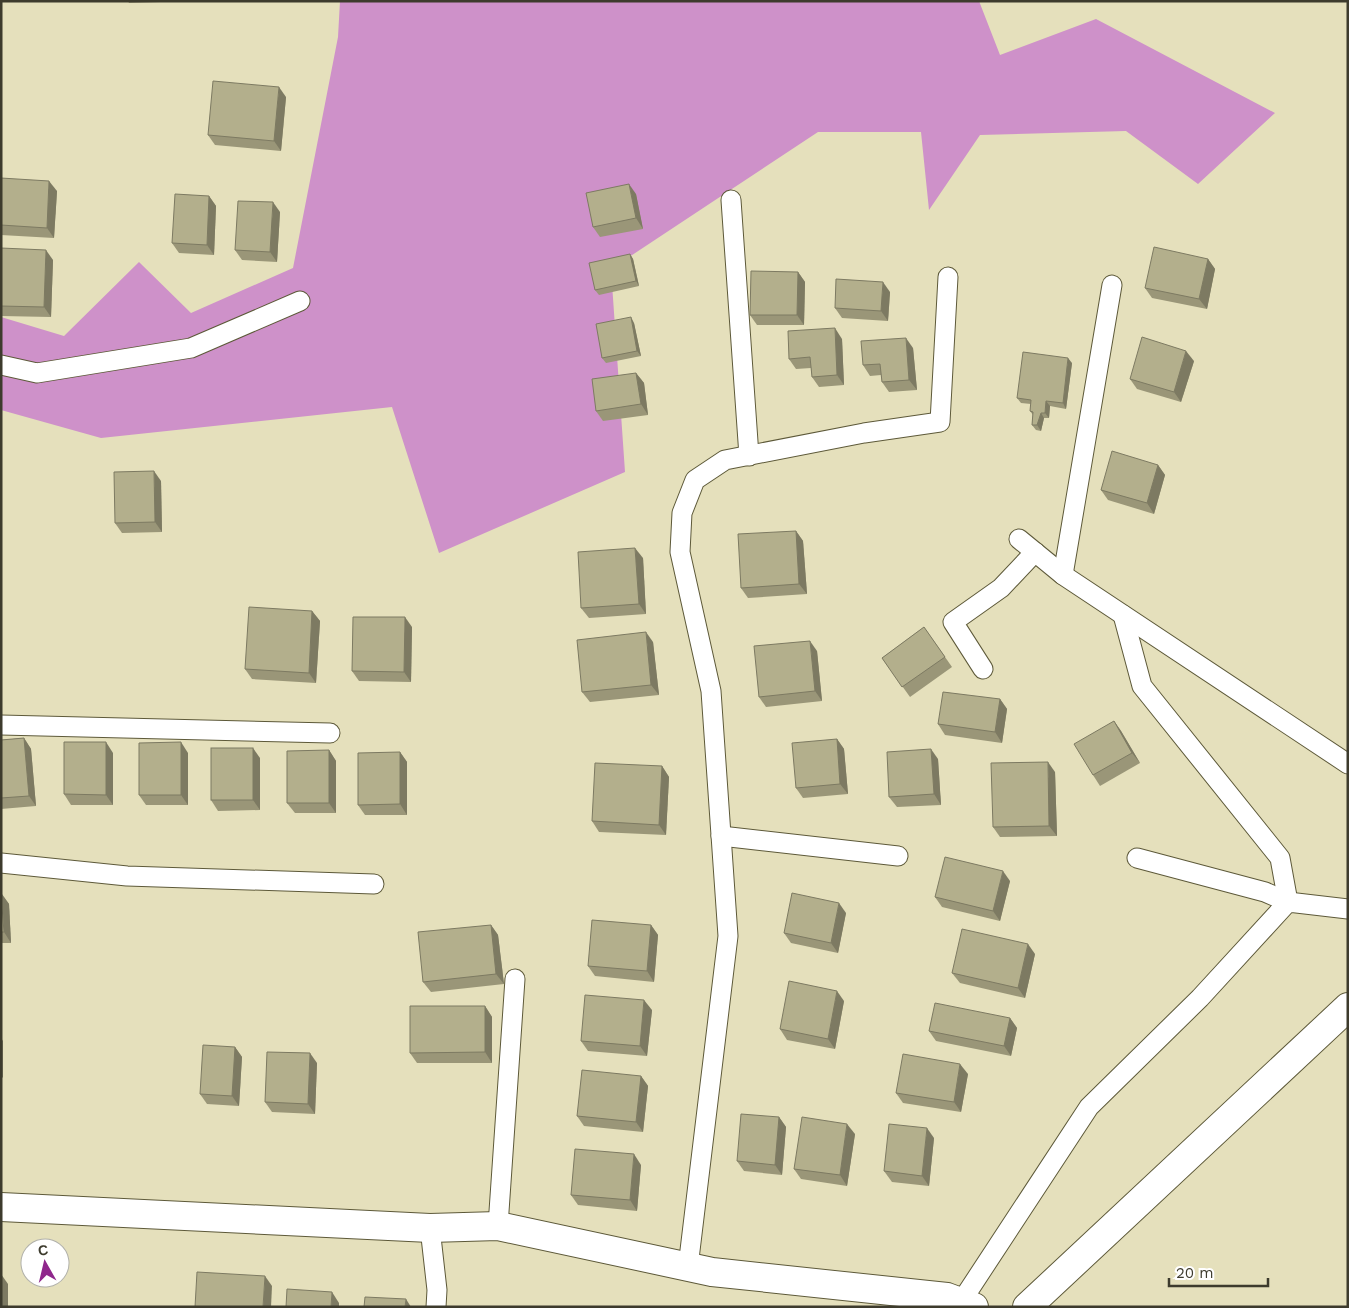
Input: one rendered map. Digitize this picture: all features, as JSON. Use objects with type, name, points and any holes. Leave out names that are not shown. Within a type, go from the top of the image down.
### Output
[{"type":"street","points":[[1027,1307],[1348,1007]]},
{"type":"street","points":[[1,1208],[430,1228],[498,1226],[712,1272],[947,1297],[967,1304]]},
{"type":"lane","points":[[731,200],[749,456]]},
{"type":"lane","points":[[688,1267],[728,936],[711,691],[680,552],[682,513],[695,480],[726,460],[864,433],[940,422],[948,277]]},
{"type":"lane","points":[[1063,575],[1112,286]]},
{"type":"lane","points":[[1,365],[36,373],[191,348],[300,301]]},
{"type":"lane","points":[[1019,539],[1063,575],[1348,764]]},
{"type":"lane","points":[[983,669],[953,622],[1001,588],[1035,552]]},
{"type":"lane","points":[[1124,615],[1142,686],[1280,858],[1288,902]]},
{"type":"lane","points":[[1,724],[330,733]]},
{"type":"lane","points":[[721,836],[898,856]]},
{"type":"lane","points":[[1137,858],[1265,892],[1288,902],[1348,909]]},
{"type":"lane","points":[[1,863],[127,876],[374,884]]},
{"type":"lane","points":[[967,1304],[1089,1107],[1200,998],[1288,902]]},
{"type":"lane","points":[[498,1226],[515,979]]},
{"type":"lane","points":[[430,1228],[437,1290],[436,1307]]},
{"type":"shaded area","points":[[340,1],[979,1],[1000,55],[1096,19],[1275,113],[1198,184],[1126,131],[980,135],[929,210],[921,132],[818,132],[611,269],[625,472],[439,553],[392,407],[101,438],[1,410],[1,317],[64,336],[139,262],[191,313],[293,268],[338,37]]},
{"type":"building","points":[[213,81],[279,87],[274,141],[208,135]]},
{"type":"building","points":[[1,178],[49,181],[47,228],[1,225]]},
{"type":"building","points":[[629,184],[636,218],[593,227],[586,193]]},
{"type":"building","points":[[175,194],[209,196],[207,245],[172,243]]},
{"type":"building","points":[[238,201],[273,202],[270,252],[235,250]]},
{"type":"building","points":[[1154,247],[1208,259],[1199,299],[1145,288]]},
{"type":"building","points":[[1,248],[46,250],[44,307],[1,306]]},
{"type":"building","points":[[630,254],[636,281],[595,290],[589,263]]},
{"type":"building","points":[[751,271],[798,272],[797,315],[750,315]]},
{"type":"building","points":[[836,279],[883,282],[881,311],[835,308]]},
{"type":"building","points":[[631,317],[637,351],[602,358],[596,324]]},
{"type":"building","points":[[835,328],[837,375],[812,377],[810,357],[789,359],[788,331]]},
{"type":"building","points":[[1142,337],[1186,351],[1174,392],[1130,379]]},
{"type":"building","points":[[906,338],[909,380],[882,382],[880,364],[863,365],[861,341]]},
{"type":"building","points":[[1023,352],[1068,358],[1063,403],[1046,401],[1045,413],[1041,413],[1037,425],[1032,425],[1033,412],[1030,411],[1031,400],[1017,398]]},
{"type":"building","points":[[636,373],[641,404],[596,411],[592,379]]},
{"type":"building","points":[[1112,451],[1158,465],[1147,503],[1101,490]]},
{"type":"building","points":[[154,471],[155,522],[115,523],[114,472]]},
{"type":"building","points":[[796,531],[799,584],[741,588],[738,534]]},
{"type":"building","points":[[635,548],[639,604],[581,608],[578,552]]},
{"type":"building","points":[[249,607],[312,611],[309,673],[245,669]]},
{"type":"building","points":[[353,617],[405,617],[404,672],[352,671]]},
{"type":"building","points":[[924,627],[945,657],[902,687],[882,658]]},
{"type":"building","points":[[646,632],[651,685],[582,692],[577,640]]},
{"type":"building","points":[[810,641],[815,691],[759,697],[754,646]]},
{"type":"building","points":[[943,692],[1000,699],[995,732],[938,724]]},
{"type":"building","points":[[1114,721],[1132,753],[1093,775],[1074,744]]},
{"type":"building","points":[[24,738],[29,796],[1,798],[1,740]]},
{"type":"building","points":[[837,739],[840,784],[796,788],[792,743]]},
{"type":"building","points":[[64,742],[106,742],[106,795],[64,794]]},
{"type":"building","points":[[181,742],[181,795],[139,795],[139,743]]},
{"type":"building","points":[[211,748],[253,748],[253,800],[211,800]]},
{"type":"building","points":[[931,749],[934,794],[889,797],[887,752]]},
{"type":"building","points":[[329,750],[329,803],[287,803],[287,751]]},
{"type":"building","points":[[400,752],[400,804],[358,805],[358,753]]},
{"type":"building","points":[[1048,762],[1049,826],[993,827],[991,763]]},
{"type":"building","points":[[595,763],[662,766],[659,825],[592,821]]},
{"type":"building","points":[[945,857],[1003,871],[993,911],[935,897]]},
{"type":"building","points":[[792,893],[839,903],[831,943],[784,933]]},
{"type":"building","points":[[1,894],[4,932],[1,932]]},
{"type":"building","points":[[592,920],[651,925],[647,971],[588,966]]},
{"type":"building","points":[[491,925],[496,974],[423,982],[418,932]]},
{"type":"building","points":[[962,929],[1028,944],[1018,988],[952,973]]},
{"type":"building","points":[[789,981],[837,991],[828,1039],[780,1029]]},
{"type":"building","points":[[585,995],[644,1000],[640,1046],[581,1041]]},
{"type":"building","points":[[935,1003],[1010,1018],[1004,1046],[929,1031]]},
{"type":"building","points":[[410,1006],[485,1006],[485,1052],[410,1053]]},
{"type":"building","points":[[203,1045],[235,1047],[232,1096],[200,1094]]},
{"type":"building","points":[[267,1052],[310,1053],[308,1104],[265,1102]]},
{"type":"building","points":[[903,1054],[960,1064],[954,1102],[896,1093]]},
{"type":"building","points":[[582,1070],[641,1076],[636,1122],[577,1116]]},
{"type":"building","points":[[741,1114],[779,1117],[775,1165],[737,1161]]},
{"type":"building","points":[[802,1117],[847,1124],[840,1175],[794,1169]]},
{"type":"building","points":[[889,1124],[927,1128],[922,1176],[884,1171]]},
{"type":"building","points":[[575,1149],[634,1154],[630,1200],[571,1195]]},
{"type":"building","points":[[197,1272],[265,1276],[263,1307],[195,1307]]},
{"type":"building","points":[[287,1289],[332,1292],[331,1307],[286,1307]]},
{"type":"building","points":[[365,1297],[406,1299],[405,1307],[364,1307]]}]
